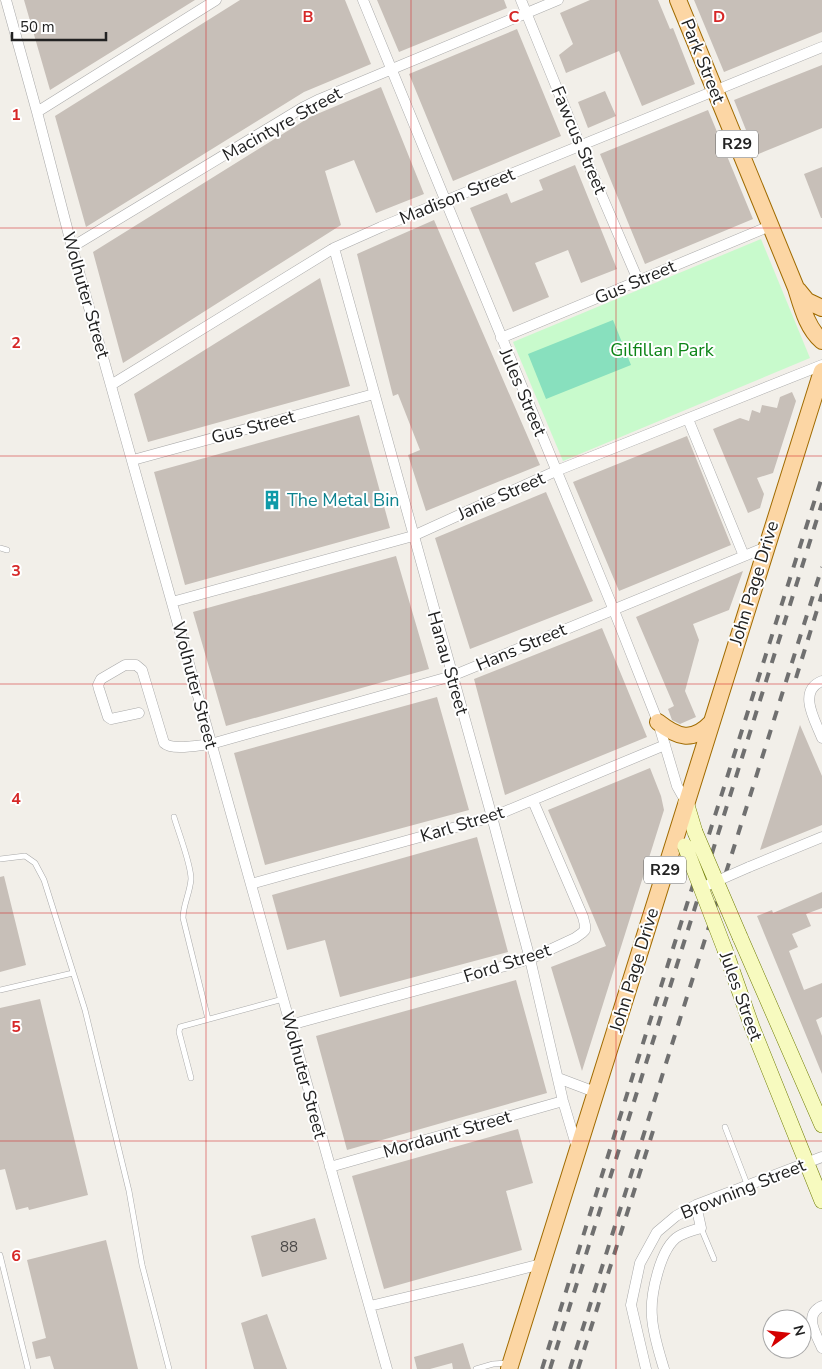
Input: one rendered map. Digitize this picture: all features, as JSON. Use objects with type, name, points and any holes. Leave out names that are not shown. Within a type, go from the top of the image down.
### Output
[{"type":"main road","name":"Park Street","points":[[678,0],[796,288],[808,323],[822,341]]},
{"type":"main road","name":"Park Street","points":[[796,288],[807,301],[822,308]]},
{"type":"main road","name":"John Page Drive","points":[[510,1366],[822,371]]},
{"type":"main road","points":[[658,722],[674,734],[684,736],[704,730],[711,723]]},
{"type":"main road","name":"Jules Street","points":[[686,802],[695,832],[715,882],[822,1125]]},
{"type":"main road","name":"Jules Street","points":[[679,823],[685,846],[752,1027],[822,1201]]},
{"type":"main road","points":[[752,1027],[776,1018]]},
{"type":"street","name":"Wolhuter Street","points":[[6,0],[72,247],[387,1369]]},
{"type":"street","points":[[37,112],[216,0]]},
{"type":"street","name":"Jules Street","points":[[363,0],[613,608],[658,722],[677,786],[686,802]]},
{"type":"street","name":"Fawcus Street","points":[[521,0],[638,280]]},
{"type":"street","name":"Macintyre Street","points":[[72,247],[302,108],[339,90],[558,0]]},
{"type":"street","name":"Madison Street","points":[[112,384],[334,248],[380,227],[822,47]]},
{"type":"street","name":"Gus Street","points":[[501,338],[770,226]]},
{"type":"street","name":"Hanau Street","points":[[334,248],[492,817],[530,959],[563,1101],[577,1148]]},
{"type":"street","name":"Janie Street","points":[[172,602],[413,536],[556,471],[822,365]]},
{"type":"street","name":"Gus Street","points":[[133,460],[374,394]]},
{"type":"street","points":[[688,419],[744,556]]},
{"type":"street","name":"Hans Street","points":[[139,713],[110,719],[98,685],[101,679],[125,665],[136,665],[142,670],[164,743],[169,747],[211,744],[452,676],[613,608],[766,547]]},
{"type":"street","points":[[822,681],[812,687],[808,694],[813,717],[822,738]]},
{"type":"street","name":"Karl Street","points":[[251,884],[492,817],[665,745]]},
{"type":"street","name":"Jules Street","points":[[677,786],[679,823]]},
{"type":"street","name":"Ford Street","points":[[290,1025],[530,959],[575,938],[585,930],[586,925],[534,801]]},
{"type":"street","points":[[701,888],[822,837]]},
{"type":"street","points":[[558,1078],[595,1092]]},
{"type":"street","name":"Mordaunt Street","points":[[330,1167],[563,1101]]},
{"type":"street","name":"Browning Street","points":[[646,1369],[631,1305],[640,1263],[652,1239],[665,1224],[696,1205],[822,1157]]},
{"type":"street","points":[[664,1369],[651,1315],[652,1302],[661,1259],[668,1245],[679,1236],[701,1228],[696,1205]]},
{"type":"street","points":[[370,1306],[542,1264]]},
{"type":"street","points":[[822,1306],[813,1313],[811,1321],[822,1348]]},
{"type":"lane","points":[[0,548],[7,550]]},
{"type":"lane","points":[[174,817],[190,871],[191,881],[183,908],[183,918],[208,1019]]},
{"type":"lane","points":[[0,859],[24,856],[35,863],[44,880],[85,1010],[109,1106],[142,1265],[169,1369]]},
{"type":"lane","points":[[0,990],[73,973]]},
{"type":"lane","points":[[191,1078],[179,1032],[180,1027],[283,999]]},
{"type":"lane","points":[[725,1127],[747,1184]]},
{"type":"lane","points":[[701,1228],[714,1258]]},
{"type":"lane","points":[[0,1255],[28,1369]]},
{"type":"lane","points":[[476,1369],[501,1362],[510,1366]]},
{"type":"green space","name":"Gilfillan Park","points":[[761,239],[810,358],[563,461],[513,342]]},
{"type":"green space","points":[[613,320],[631,365],[546,399],[528,354]]},
{"type":"building","points":[[24,0],[195,0],[50,90]]},
{"type":"building","points":[[240,0],[345,0],[371,64],[304,92],[86,227],[55,116]]},
{"type":"building","points":[[377,0],[504,0],[507,8],[399,52]]},
{"type":"building","points":[[590,0],[658,0],[670,29],[673,28],[695,84],[642,106],[619,51],[566,73],[559,55],[573,44],[560,13]]},
{"type":"building","points":[[694,0],[822,0],[822,32],[724,72]]},
{"type":"building","points":[[517,29],[561,136],[453,181],[409,74]]},
{"type":"building","points":[[822,65],[822,128],[756,155],[734,100]]},
{"type":"building","points":[[381,87],[424,194],[376,213],[354,160],[325,171],[341,225],[123,363],[93,252],[310,117]]},
{"type":"building","points":[[605,91],[616,116],[588,128],[578,102]]},
{"type":"building","points":[[708,110],[753,219],[645,264],[600,154]]},
{"type":"building","points":[[575,165],[617,269],[581,283],[568,250],[535,263],[549,297],[513,312],[470,208],[507,193],[511,203],[543,190],[539,180]]},
{"type":"building","points":[[822,167],[822,218],[821,218],[804,174]]},
{"type":"building","points":[[434,220],[540,465],[426,511],[408,455],[420,450],[398,394],[393,396],[357,254]]},
{"type":"building","points":[[320,278],[350,386],[148,442],[134,394]]},
{"type":"building","points":[[792,392],[796,401],[773,473],[757,478],[764,494],[760,508],[748,513],[713,429],[740,418],[749,421],[752,410],[760,413],[762,405],[777,408],[780,397]]},
{"type":"building","name":"The Metal Bin","points":[[359,415],[390,528],[185,585],[154,472]]},
{"type":"building","points":[[687,436],[731,545],[619,591],[573,482]]},
{"type":"building","points":[[546,492],[593,601],[470,649],[435,538]]},
{"type":"building","points":[[396,556],[429,669],[226,726],[193,612]]},
{"type":"building","points":[[743,571],[729,610],[693,624],[699,640],[685,691],[696,717],[680,724],[672,720],[668,709],[674,706],[636,617]]},
{"type":"building","points":[[602,628],[647,737],[505,795],[474,679]]},
{"type":"building","points":[[437,697],[469,810],[265,865],[234,753]]},
{"type":"building","points":[[800,725],[822,776],[822,825],[760,850]]},
{"type":"building","points":[[650,768],[661,796],[664,810],[582,1071],[551,967],[606,946],[548,810]]},
{"type":"building","points":[[477,837],[508,952],[340,997],[325,940],[287,950],[272,895]]},
{"type":"building","points":[[4,876],[26,965],[0,972],[0,877]]},
{"type":"building","points":[[822,892],[822,908],[806,914],[811,926],[792,934],[798,947],[789,951],[804,990],[822,983],[822,1017],[816,1020],[822,1036],[822,1074],[757,916],[772,910],[773,913]]},
{"type":"building","points":[[516,980],[547,1093],[347,1150],[316,1036]]},
{"type":"building","points":[[40,999],[88,1195],[29,1210],[28,1207],[16,1210],[5,1169],[0,1170],[0,1008]]},
{"type":"building","points":[[518,1129],[533,1183],[506,1191],[522,1250],[384,1289],[352,1176]]},
{"type":"building","points":[[315,1218],[327,1259],[262,1277],[251,1236]]},
{"type":"building","points":[[106,1240],[138,1369],[54,1369],[50,1356],[36,1359],[32,1342],[46,1338],[27,1260]]},
{"type":"building","points":[[267,1314],[287,1369],[254,1369],[241,1323]]},
{"type":"building","points":[[463,1343],[471,1369],[453,1369],[452,1363],[430,1369],[417,1369],[414,1357]]},
{"type":"railway","points":[[542,1369],[822,477]]},
{"type":"railway","points":[[550,1369],[822,503]]},
{"type":"railway","points":[[570,1369],[822,567]]},
{"type":"railway","points":[[796,678],[822,594]]},
{"type":"railway","points":[[578,1369],[653,1131]]},
{"type":"place","name":"The Metal Bin","points":[[272,500]]}]
